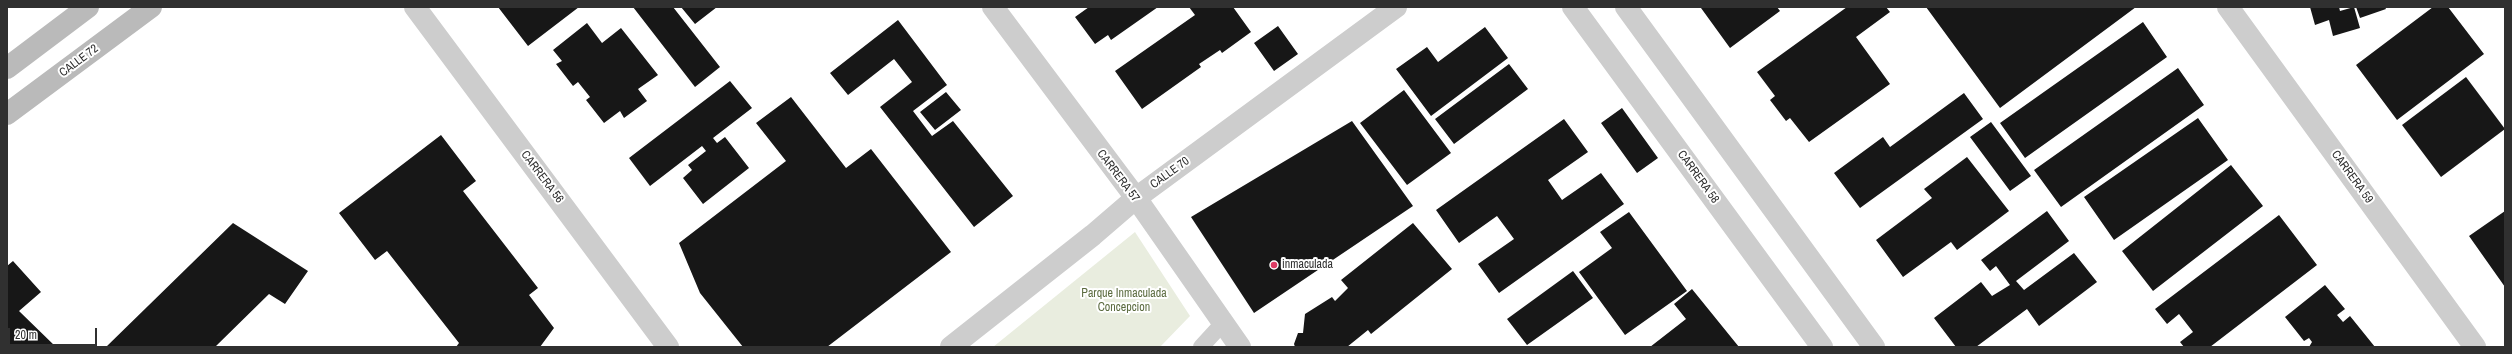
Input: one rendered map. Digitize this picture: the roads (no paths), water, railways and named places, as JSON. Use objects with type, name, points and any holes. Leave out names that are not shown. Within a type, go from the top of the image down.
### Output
[{"type":"main road","points":[[7,68],[88,7]]},
{"type":"main road","name":"CALLE 72","points":[[7,114],[151,7]]},
{"type":"street","name":"CARRERA 56","points":[[415,7],[668,347]]},
{"type":"street","name":"CARRERA 57","points":[[993,7],[1136,198],[1240,347]]},
{"type":"street","name":"CALLE 70","points":[[951,347],[1093,235],[1136,198],[1396,7]]},
{"type":"street","name":"CARRERA 58","points":[[1573,7],[1822,347]]},
{"type":"street","points":[[1626,7],[1874,347]]},
{"type":"street","name":"CARRERA 59","points":[[2228,7],[2475,347]]},
{"type":"lane","points":[[1200,347],[1223,323]]},
{"type":"place","name":"inmaculada","points":[[1274,265]]},
{"type":"park label","name":"Parque Inmaculada Concepcion","points":[[1124,301]]}]
